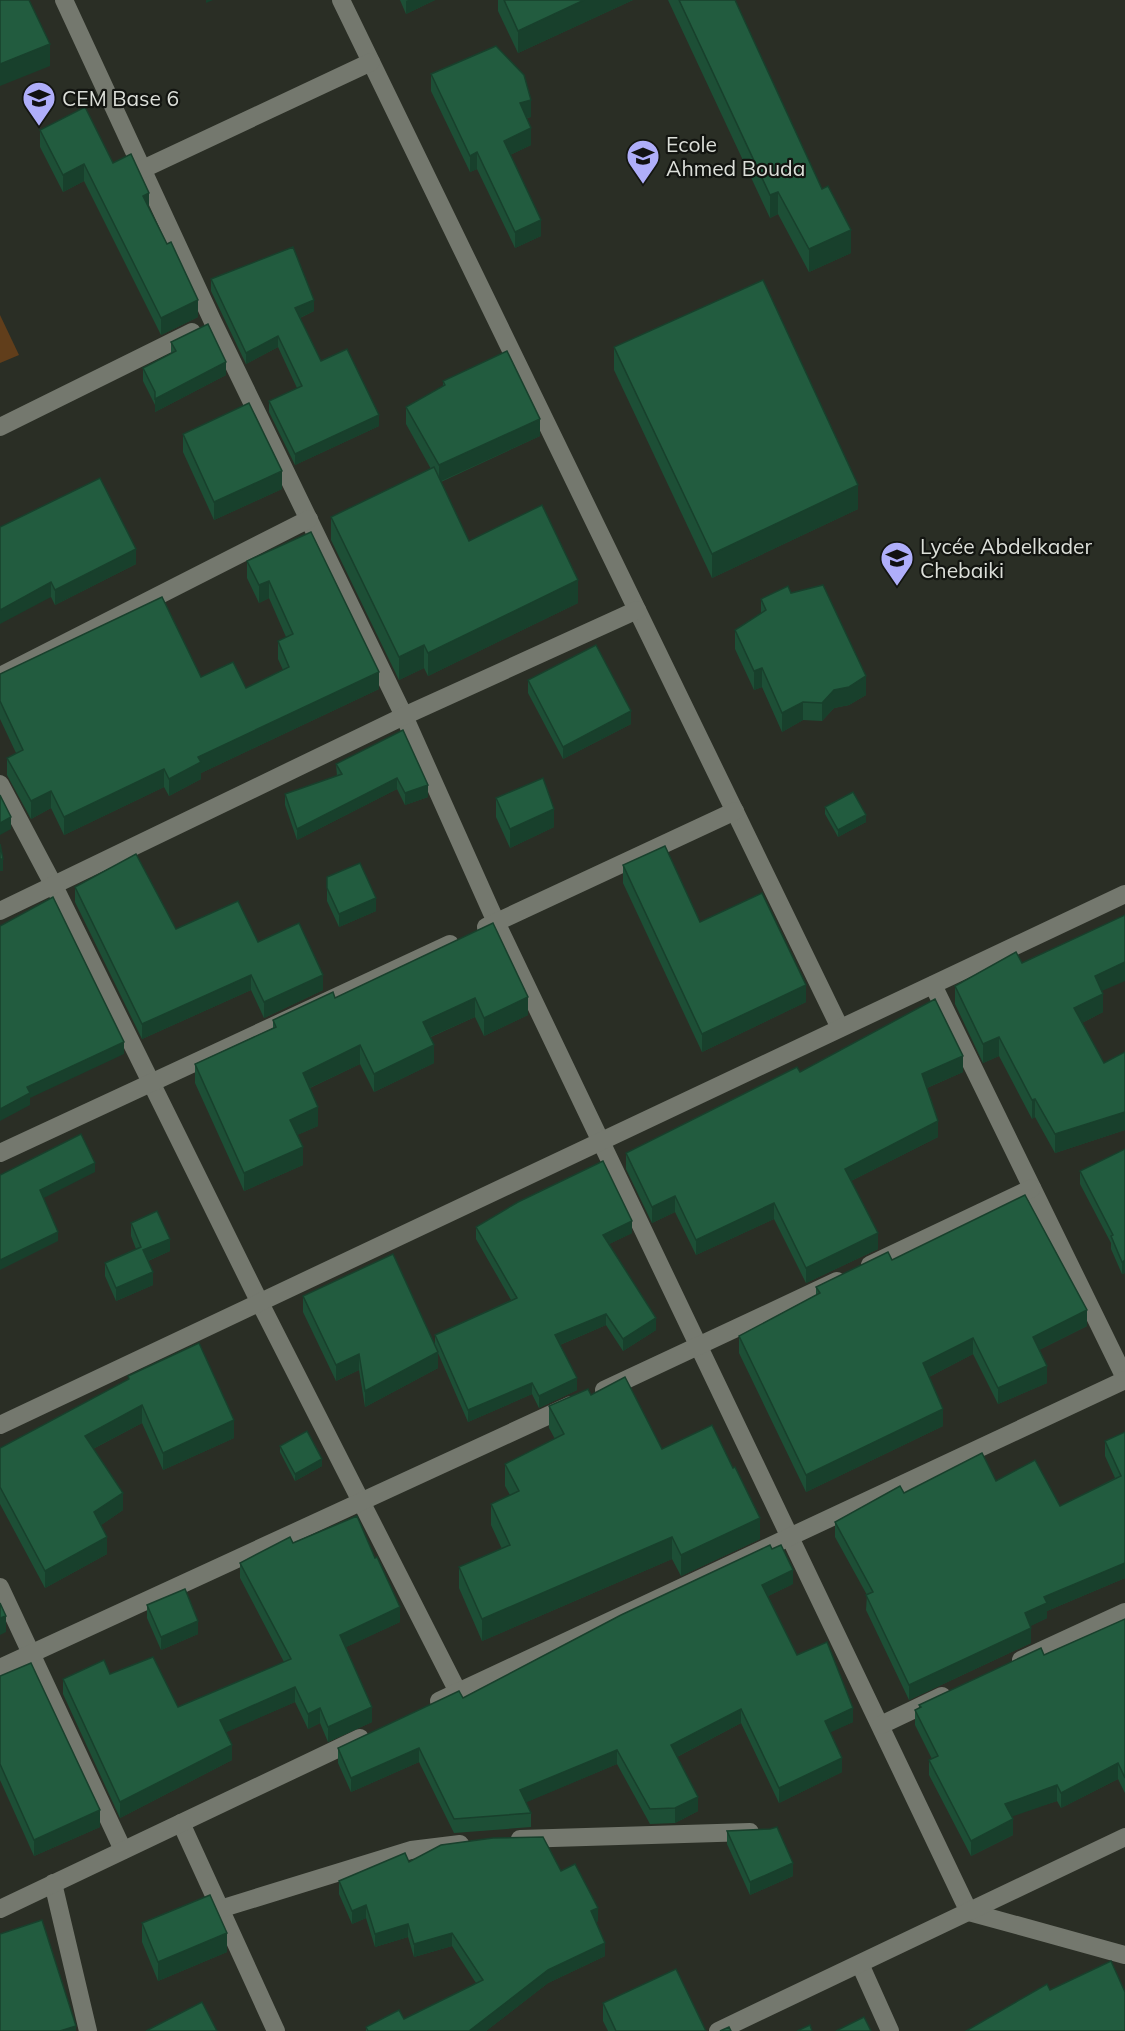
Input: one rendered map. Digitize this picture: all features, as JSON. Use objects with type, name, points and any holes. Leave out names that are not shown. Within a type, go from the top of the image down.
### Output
[{"type":"street","points":[[64,0],[213,322],[404,716],[496,922],[791,1535],[969,1912],[1125,1955]]},
{"type":"street","points":[[341,0],[840,1028]]},
{"type":"street","points":[[143,169],[371,62]]},
{"type":"street","points":[[0,427],[213,322]]},
{"type":"street","points":[[0,676],[309,519]]},
{"type":"street","points":[[0,911],[404,716],[637,610]]},
{"type":"street","points":[[0,784],[54,886],[260,1303],[458,1692]]},
{"type":"street","points":[[0,1153],[735,811]]},
{"type":"street","points":[[0,1425],[1125,894]]},
{"type":"street","points":[[426,1707],[1125,1379],[933,985]]},
{"type":"street","points":[[0,1668],[700,1346],[1032,1188]]},
{"type":"street","points":[[0,1587],[123,1850]]},
{"type":"street","points":[[1008,1666],[1125,1612]]},
{"type":"street","points":[[881,1725],[955,1690]]},
{"type":"street","points":[[0,1909],[373,1732]]},
{"type":"street","points":[[181,1823],[276,2031]]},
{"type":"street","points":[[503,1840],[770,1831]]},
{"type":"street","points":[[718,2031],[1125,1837]]},
{"type":"street","points":[[220,1909],[411,1851],[480,1841]]},
{"type":"street","points":[[54,1883],[88,2031]]},
{"type":"street","points":[[860,1964],[890,2031]]},
{"type":"shaded area","points":[[0,315],[19,355],[0,363]]},
{"type":"building","points":[[0,0],[29,0],[50,44],[0,64]]},
{"type":"building","points":[[504,0],[584,0],[518,31]]},
{"type":"building","points":[[679,0],[735,0],[822,189],[828,186],[851,230],[809,249],[778,192],[770,195]]},
{"type":"building","points":[[496,46],[524,75],[531,100],[520,103],[531,128],[504,141],[541,220],[515,232],[477,152],[470,156],[431,74]]},
{"type":"building","points":[[85,107],[113,163],[131,154],[149,193],[143,196],[167,244],[171,242],[198,300],[161,318],[84,164],[63,175],[40,130]]},
{"type":"building","points":[[293,247],[314,300],[295,308],[321,361],[347,349],[379,415],[295,454],[269,401],[302,386],[278,336],[246,353],[211,279]]},
{"type":"building","points":[[763,280],[858,485],[712,554],[614,347]]},
{"type":"building","points":[[208,324],[226,362],[155,399],[155,392],[143,368],[176,351],[171,342]]},
{"type":"building","points":[[507,351],[540,419],[439,465],[406,407],[445,385],[443,381]]},
{"type":"building","points":[[249,403],[282,471],[214,502],[183,434]]},
{"type":"building","points":[[434,467],[469,541],[542,505],[578,580],[428,653],[424,645],[399,657],[331,517]]},
{"type":"building","points":[[100,478],[136,549],[55,590],[51,582],[0,610],[0,527]]},
{"type":"building","points":[[311,532],[379,672],[198,757],[201,762],[169,779],[164,769],[64,817],[51,791],[31,801],[7,758],[23,750],[0,701],[0,674],[162,597],[201,677],[233,662],[246,688],[289,667],[278,641],[293,634],[269,581],[259,585],[247,561]]},
{"type":"building","points":[[823,585],[866,676],[849,687],[834,690],[822,703],[803,702],[782,713],[762,668],[754,671],[735,630],[766,610],[761,599],[788,586],[791,593]]},
{"type":"building","points":[[596,645],[631,711],[563,747],[528,680]]},
{"type":"building","points":[[403,730],[428,785],[405,793],[397,778],[297,829],[285,794],[342,774],[336,764]]},
{"type":"building","points":[[543,778],[554,809],[510,829],[496,798]]},
{"type":"building","points":[[853,792],[866,815],[838,830],[825,807]]},
{"type":"building","points":[[0,795],[11,817],[0,823]]},
{"type":"building","points":[[665,846],[700,922],[762,893],[806,985],[702,1034],[623,865]]},
{"type":"building","points":[[136,854],[176,929],[238,901],[258,942],[299,923],[323,975],[264,1002],[251,975],[142,1024],[75,887]]},
{"type":"building","points":[[360,863],[376,898],[339,914],[327,888],[327,877]]},
{"type":"building","points":[[53,897],[124,1042],[27,1087],[30,1093],[0,1109],[0,926]]},
{"type":"building","points":[[1125,915],[1125,962],[1095,976],[1103,994],[1074,1008],[1104,1063],[1125,1052],[1125,1112],[1055,1134],[1035,1099],[1032,1100],[999,1037],[983,1044],[955,986],[1016,952],[1022,963]]},
{"type":"building","points":[[493,923],[528,997],[484,1018],[475,998],[423,1022],[434,1045],[374,1074],[360,1045],[303,1073],[318,1107],[290,1120],[303,1147],[244,1173],[195,1064],[276,1027],[273,1020],[333,992],[335,998]]},
{"type":"building","points":[[935,999],[963,1056],[922,1074],[938,1121],[845,1169],[878,1233],[806,1268],[774,1203],[696,1240],[675,1196],[652,1207],[626,1153],[797,1067],[800,1072]]},
{"type":"building","points":[[81,1134],[95,1163],[40,1190],[58,1232],[0,1260],[0,1175]]},
{"type":"building","points":[[1125,1149],[1125,1260],[1122,1262],[1111,1236],[1113,1235],[1080,1171]]},
{"type":"building","points":[[603,1161],[632,1221],[603,1235],[656,1318],[623,1339],[606,1314],[555,1335],[577,1378],[539,1396],[532,1383],[468,1410],[435,1335],[517,1298],[476,1227],[518,1202]]},
{"type":"building","points":[[1025,1195],[1087,1310],[1033,1337],[1047,1366],[998,1388],[973,1338],[923,1363],[943,1409],[806,1475],[739,1336],[820,1293],[816,1287],[888,1252],[892,1260]]},
{"type":"building","points":[[157,1211],[170,1239],[143,1250],[153,1272],[116,1288],[105,1263],[141,1247],[131,1223]]},
{"type":"building","points":[[393,1254],[438,1352],[365,1391],[359,1354],[336,1365],[303,1296]]},
{"type":"building","points":[[199,1343],[234,1420],[163,1453],[142,1405],[85,1436],[123,1493],[94,1512],[107,1537],[45,1571],[0,1487],[0,1448],[129,1379],[128,1376]]},
{"type":"building","points":[[625,1377],[662,1449],[712,1425],[760,1518],[681,1555],[672,1537],[482,1619],[459,1567],[510,1545],[491,1504],[519,1491],[505,1464],[564,1434],[549,1406],[588,1389],[591,1395]]},
{"type":"building","points":[[307,1431],[322,1459],[295,1474],[280,1446]]},
{"type":"building","points":[[1125,1432],[1125,1563],[1044,1597],[1047,1603],[1025,1613],[1031,1628],[909,1685],[866,1595],[873,1592],[835,1522],[900,1486],[904,1493],[982,1453],[996,1481],[1035,1460],[1060,1506],[1121,1476],[1105,1441]]},
{"type":"building","points":[[357,1516],[400,1607],[340,1635],[372,1707],[328,1727],[320,1708],[308,1714],[295,1687],[220,1720],[232,1745],[120,1802],[63,1679],[104,1660],[110,1674],[153,1657],[178,1707],[291,1659],[240,1563],[290,1537],[293,1543]]},
{"type":"building","points":[[770,1545],[772,1549],[781,1545],[793,1570],[762,1585],[797,1655],[827,1642],[853,1708],[825,1721],[842,1758],[779,1788],[741,1709],[671,1745],[698,1797],[675,1808],[650,1809],[617,1750],[520,1790],[531,1813],[454,1819],[419,1748],[351,1778],[338,1748],[459,1691],[463,1698],[621,1615]]},
{"type":"building","points":[[185,1589],[198,1621],[161,1637],[147,1605]]},
{"type":"building","points":[[0,1603],[6,1616],[0,1618]]},
{"type":"building","points":[[1125,1619],[1125,1778],[1118,1763],[1061,1793],[1057,1785],[1005,1804],[1013,1819],[971,1841],[929,1760],[938,1756],[915,1710],[921,1707],[919,1705],[1041,1648],[1044,1655]]},
{"type":"building","points":[[31,1663],[100,1810],[34,1840],[0,1764],[0,1676]]},
{"type":"building","points":[[777,1827],[793,1863],[750,1882],[727,1831]]},
{"type":"building","points":[[543,1837],[561,1871],[575,1864],[598,1908],[591,1911],[605,1943],[548,1970],[469,2031],[368,2031],[366,2027],[399,2010],[404,2019],[483,1980],[452,1933],[414,1944],[408,1924],[375,1934],[366,1905],[352,1911],[339,1881],[405,1853],[409,1862],[441,1845],[493,1838]]},
{"type":"building","points":[[210,1895],[227,1933],[158,1962],[142,1923]]},
{"type":"building","points":[[42,1920],[76,2026],[60,2031],[0,2031],[0,1934]]},
{"type":"building","points":[[1111,1961],[1125,1992],[1125,2031],[966,2031],[1047,1984],[1050,1990]]},
{"type":"building","points":[[676,1969],[706,2031],[616,2031],[603,2003]]},
{"type":"building","points":[[202,2002],[217,2031],[146,2031]]},
{"type":"building","points":[[864,2017],[871,2031],[836,2031]]},
{"type":"building","points":[[810,2025],[812,2031],[797,2031]]},
{"type":"place","name":"CEM Base 6","points":[[39,127]]},
{"type":"place","name":"Ecole Ahmed Bouda","points":[[643,185]]},
{"type":"place","name":"Lycée Abdelkader Chebaiki","points":[[897,587]]}]
